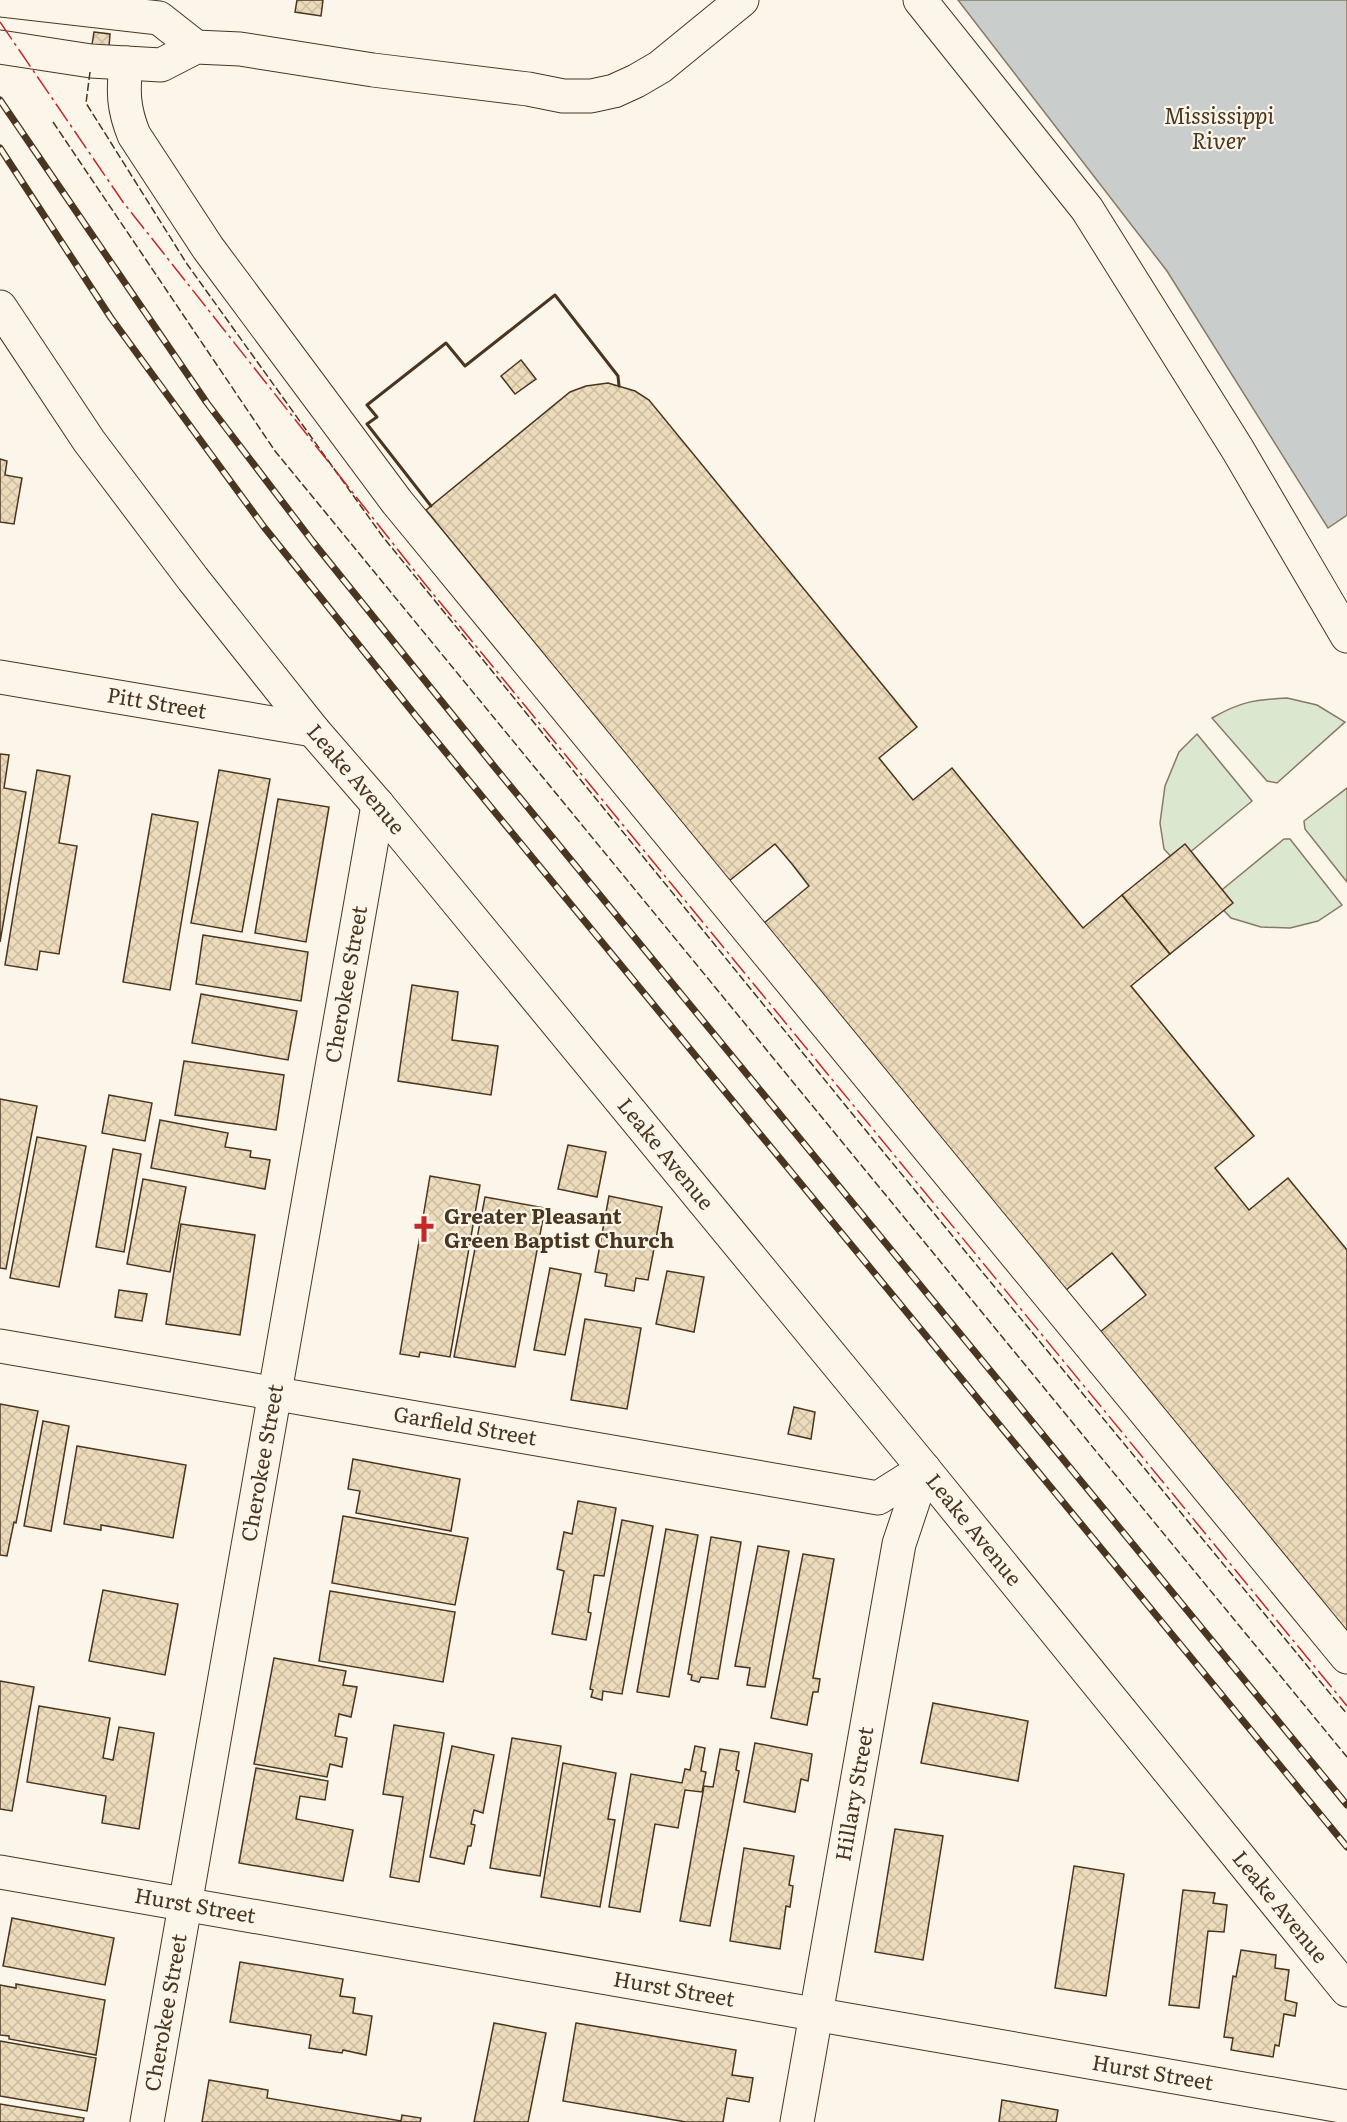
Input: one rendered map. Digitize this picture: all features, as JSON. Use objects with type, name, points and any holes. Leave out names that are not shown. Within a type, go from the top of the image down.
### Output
[{"type":"street","points":[[0,0],[159,18],[196,47]]},
{"type":"street","points":[[0,47],[91,61],[161,65],[196,47],[240,49],[373,70],[528,89],[563,96],[591,96],[614,91],[660,67],[742,0]]},
{"type":"street","points":[[920,0],[1087,209],[1238,450],[1347,636]]},
{"type":"street","points":[[126,63],[123,94],[126,116],[134,135],[208,248],[398,502],[531,667],[1347,1657]]},
{"type":"street","name":"Leake Avenue","points":[[0,307],[89,441],[193,579],[313,730],[378,805],[924,1468],[1347,1990]]},
{"type":"street","name":"Pitt Street","points":[[0,677],[313,730]]},
{"type":"street","name":"Cherokee Street","points":[[147,2122],[378,805]]},
{"type":"street","name":"Garfield Street","points":[[0,1346],[878,1498],[924,1468]]},
{"type":"street","name":"Hillary Street","points":[[797,2122],[899,1544],[924,1468]]},
{"type":"street","name":"Hurst Street","points":[[0,1872],[1347,2107]]},
{"type":"green space","points":[[1287,698],[1317,705],[1345,722],[1277,783],[1267,781],[1212,718],[1248,702]]},
{"type":"green space","points":[[1197,734],[1252,801],[1177,863],[1164,849],[1160,823],[1165,786],[1179,752]]},
{"type":"green space","points":[[1347,788],[1347,882],[1305,829],[1304,821]]},
{"type":"green space","points":[[1284,839],[1290,839],[1342,905],[1318,921],[1290,928],[1261,927],[1231,918],[1212,898]]},
{"type":"water","name":"Mississippi River","points":[[958,0],[1347,0],[1347,515],[1328,528],[1167,271]]},
{"type":"building","points":[[297,0],[323,0],[321,16],[295,12]]},
{"type":"building","points":[[94,32],[110,34],[109,47],[92,45]]},
{"type":"building","points":[[521,360],[536,379],[515,394],[501,376]]},
{"type":"building","points":[[608,383],[635,391],[649,400],[917,727],[879,758],[913,800],[952,768],[1083,928],[1122,895],[1170,954],[1131,986],[1254,1136],[1215,1168],[1249,1210],[1288,1178],[1347,1250],[1347,1632],[1100,1332],[1146,1295],[1112,1253],[1066,1290],[764,923],[809,886],[792,864],[775,844],[729,881],[426,510],[570,392],[586,386]]},
{"type":"building","points":[[0,459],[7,461],[5,475],[22,478],[14,524],[0,522]]},
{"type":"building","points":[[0,754],[9,755],[4,788],[26,792],[0,942]]},
{"type":"building","points":[[37,770],[70,776],[59,843],[77,846],[59,954],[40,951],[37,970],[5,965]]},
{"type":"building","points":[[219,770],[270,779],[242,932],[191,923]]},
{"type":"building","points":[[278,799],[329,807],[306,942],[255,933]]},
{"type":"building","points":[[152,814],[198,822],[170,990],[123,982]]},
{"type":"building","points":[[1185,844],[1233,903],[1170,954],[1122,895]]},
{"type":"building","points":[[203,935],[308,952],[301,1001],[196,984]]},
{"type":"building","points":[[412,985],[458,992],[452,1040],[498,1046],[491,1095],[398,1081]]},
{"type":"building","points":[[201,994],[297,1011],[288,1060],[192,1043]]},
{"type":"building","points":[[184,1061],[284,1075],[276,1130],[175,1115]]},
{"type":"building","points":[[109,1095],[152,1103],[145,1141],[102,1133]]},
{"type":"building","points":[[0,1099],[37,1106],[6,1269],[0,1268]]},
{"type":"building","points":[[160,1120],[228,1133],[225,1147],[251,1151],[250,1157],[270,1160],[265,1189],[151,1168]]},
{"type":"building","points":[[37,1137],[86,1146],[59,1287],[10,1278]]},
{"type":"building","points":[[568,1145],[606,1152],[597,1197],[558,1189]]},
{"type":"building","points":[[113,1149],[141,1154],[124,1252],[96,1247]]},
{"type":"building","points":[[430,1176],[480,1185],[450,1357],[420,1352],[419,1357],[400,1354]]},
{"type":"building","points":[[143,1179],[186,1187],[170,1272],[127,1264]]},
{"type":"building","points":[[609,1196],[662,1207],[648,1280],[636,1278],[634,1291],[605,1286],[607,1274],[595,1272]]},
{"type":"building","points":[[485,1197],[545,1208],[515,1367],[454,1357]]},
{"type":"building","points":[[181,1224],[255,1235],[240,1335],[166,1324]]},
{"type":"building","points":[[550,1268],[581,1274],[565,1355],[534,1350]]},
{"type":"building","points":[[667,1271],[704,1277],[694,1332],[656,1324]]},
{"type":"building","points":[[119,1290],[147,1294],[142,1321],[115,1317]]},
{"type":"building","points":[[585,1319],[641,1328],[627,1409],[571,1400]]},
{"type":"building","points":[[0,1404],[38,1411],[16,1523],[14,1522],[7,1556],[0,1555]]},
{"type":"building","points":[[794,1407],[815,1412],[811,1439],[788,1434]]},
{"type":"building","points":[[43,1421],[69,1426],[51,1531],[24,1526]]},
{"type":"building","points":[[77,1446],[186,1465],[173,1538],[101,1525],[101,1530],[64,1524]]},
{"type":"building","points":[[353,1459],[460,1479],[451,1531],[356,1513],[360,1491],[348,1489]]},
{"type":"building","points":[[578,1501],[616,1508],[604,1576],[594,1575],[586,1640],[552,1634],[564,1571],[557,1569],[564,1532],[572,1534]]},
{"type":"building","points":[[343,1516],[468,1538],[455,1605],[332,1583]]},
{"type":"building","points":[[622,1520],[653,1526],[622,1694],[603,1691],[602,1700],[591,1697],[593,1690],[590,1689]]},
{"type":"building","points":[[666,1529],[698,1535],[669,1697],[637,1692]]},
{"type":"building","points":[[711,1537],[741,1542],[718,1679],[701,1677],[699,1682],[691,1680],[692,1675],[688,1674]]},
{"type":"building","points":[[758,1546],[789,1551],[765,1687],[747,1685],[750,1668],[735,1666]]},
{"type":"building","points":[[803,1554],[834,1559],[813,1678],[820,1679],[818,1692],[813,1692],[807,1725],[771,1718]]},
{"type":"building","points":[[103,1590],[178,1604],[165,1675],[89,1661]]},
{"type":"building","points":[[330,1591],[455,1612],[443,1682],[319,1661]]},
{"type":"building","points":[[274,1658],[346,1671],[343,1685],[357,1687],[351,1717],[339,1714],[335,1736],[347,1738],[342,1767],[330,1764],[327,1777],[254,1764]]},
{"type":"building","points":[[0,1681],[34,1687],[12,1811],[0,1809]]},
{"type":"building","points":[[933,1703],[1028,1721],[1018,1781],[921,1763]]},
{"type":"building","points":[[39,1706],[110,1718],[103,1758],[113,1760],[119,1727],[154,1733],[139,1829],[102,1823],[106,1796],[27,1782]]},
{"type":"building","points":[[394,1725],[444,1733],[419,1882],[390,1877],[403,1797],[383,1794]]},
{"type":"building","points":[[512,1738],[561,1746],[540,1876],[490,1868]]},
{"type":"building","points":[[755,1743],[812,1754],[808,1781],[801,1779],[795,1812],[744,1802]]},
{"type":"building","points":[[452,1746],[494,1755],[483,1813],[474,1810],[471,1824],[475,1825],[471,1846],[468,1846],[464,1864],[430,1857]]},
{"type":"building","points":[[695,1746],[705,1748],[701,1771],[706,1772],[702,1792],[685,1790],[678,1828],[655,1824],[640,1912],[609,1907],[631,1774],[682,1783],[685,1769],[690,1770]]},
{"type":"building","points":[[720,1749],[739,1752],[736,1770],[739,1771],[710,1926],[680,1921],[704,1786],[713,1787]]},
{"type":"building","points":[[563,1763],[616,1773],[608,1819],[615,1820],[600,1907],[541,1897]]},
{"type":"building","points":[[256,1768],[328,1781],[325,1800],[300,1796],[296,1819],[353,1830],[343,1881],[239,1863]]},
{"type":"building","points":[[895,1829],[943,1836],[923,1960],[875,1952]]},
{"type":"building","points":[[744,1848],[794,1856],[789,1885],[793,1886],[790,1907],[786,1906],[780,1949],[730,1941]]},
{"type":"building","points":[[1074,1866],[1124,1874],[1106,1996],[1055,1988]]},
{"type":"building","points":[[1183,1890],[1215,1893],[1213,1903],[1227,1905],[1224,1932],[1208,1931],[1199,2008],[1169,2005]]},
{"type":"building","points":[[12,1918],[114,1938],[105,1985],[3,1966]]},
{"type":"building","points":[[1241,1950],[1276,1955],[1275,1968],[1289,1970],[1285,2000],[1297,2003],[1295,2016],[1284,2014],[1279,2046],[1275,2045],[1273,2057],[1231,2050],[1233,2038],[1224,2037],[1233,1976],[1236,1977]]},
{"type":"building","points":[[240,1962],[343,1979],[340,1996],[355,1998],[353,2013],[372,2016],[366,2055],[343,2050],[342,2053],[309,2048],[311,2035],[230,2022]]},
{"type":"building","points":[[16,1984],[105,2000],[96,2055],[9,2039],[9,2036],[0,2035],[0,1985],[16,1988]]},
{"type":"building","points":[[494,2023],[546,2033],[528,2122],[474,2122]]},
{"type":"building","points":[[576,2023],[736,2050],[732,2075],[753,2078],[749,2102],[727,2098],[723,2122],[686,2122],[563,2101]]},
{"type":"building","points":[[0,2041],[96,2058],[87,2111],[0,2096]]},
{"type":"building","points":[[209,2080],[268,2090],[267,2098],[401,2121],[402,2115],[421,2118],[420,2122],[202,2122]]},
{"type":"building","points":[[1002,2100],[1058,2110],[1056,2122],[999,2122]]},
{"type":"building","points":[[0,2104],[84,2118],[83,2122],[0,2122]]},
{"type":"railway","points":[[0,100],[207,403],[313,542],[493,765],[1347,1805]]},
{"type":"railway","points":[[0,148],[111,318],[264,527],[415,715],[1347,1847]]},
{"type":"fence","points":[[90,72],[86,103],[187,264],[383,537],[885,1154],[1347,1714]]},
{"type":"fence","points":[[53,122],[275,451],[1347,1757]]},
{"type":"wall","points":[[431,506],[367,424],[377,417],[367,405],[446,343],[465,366],[555,295],[618,376],[619,386]]},
{"type":"power","points":[[0,22],[123,202],[425,584],[1347,1706]]},
{"type":"place","name":"Greater Pleasant Green Baptist Church","points":[[424,1229]]}]
